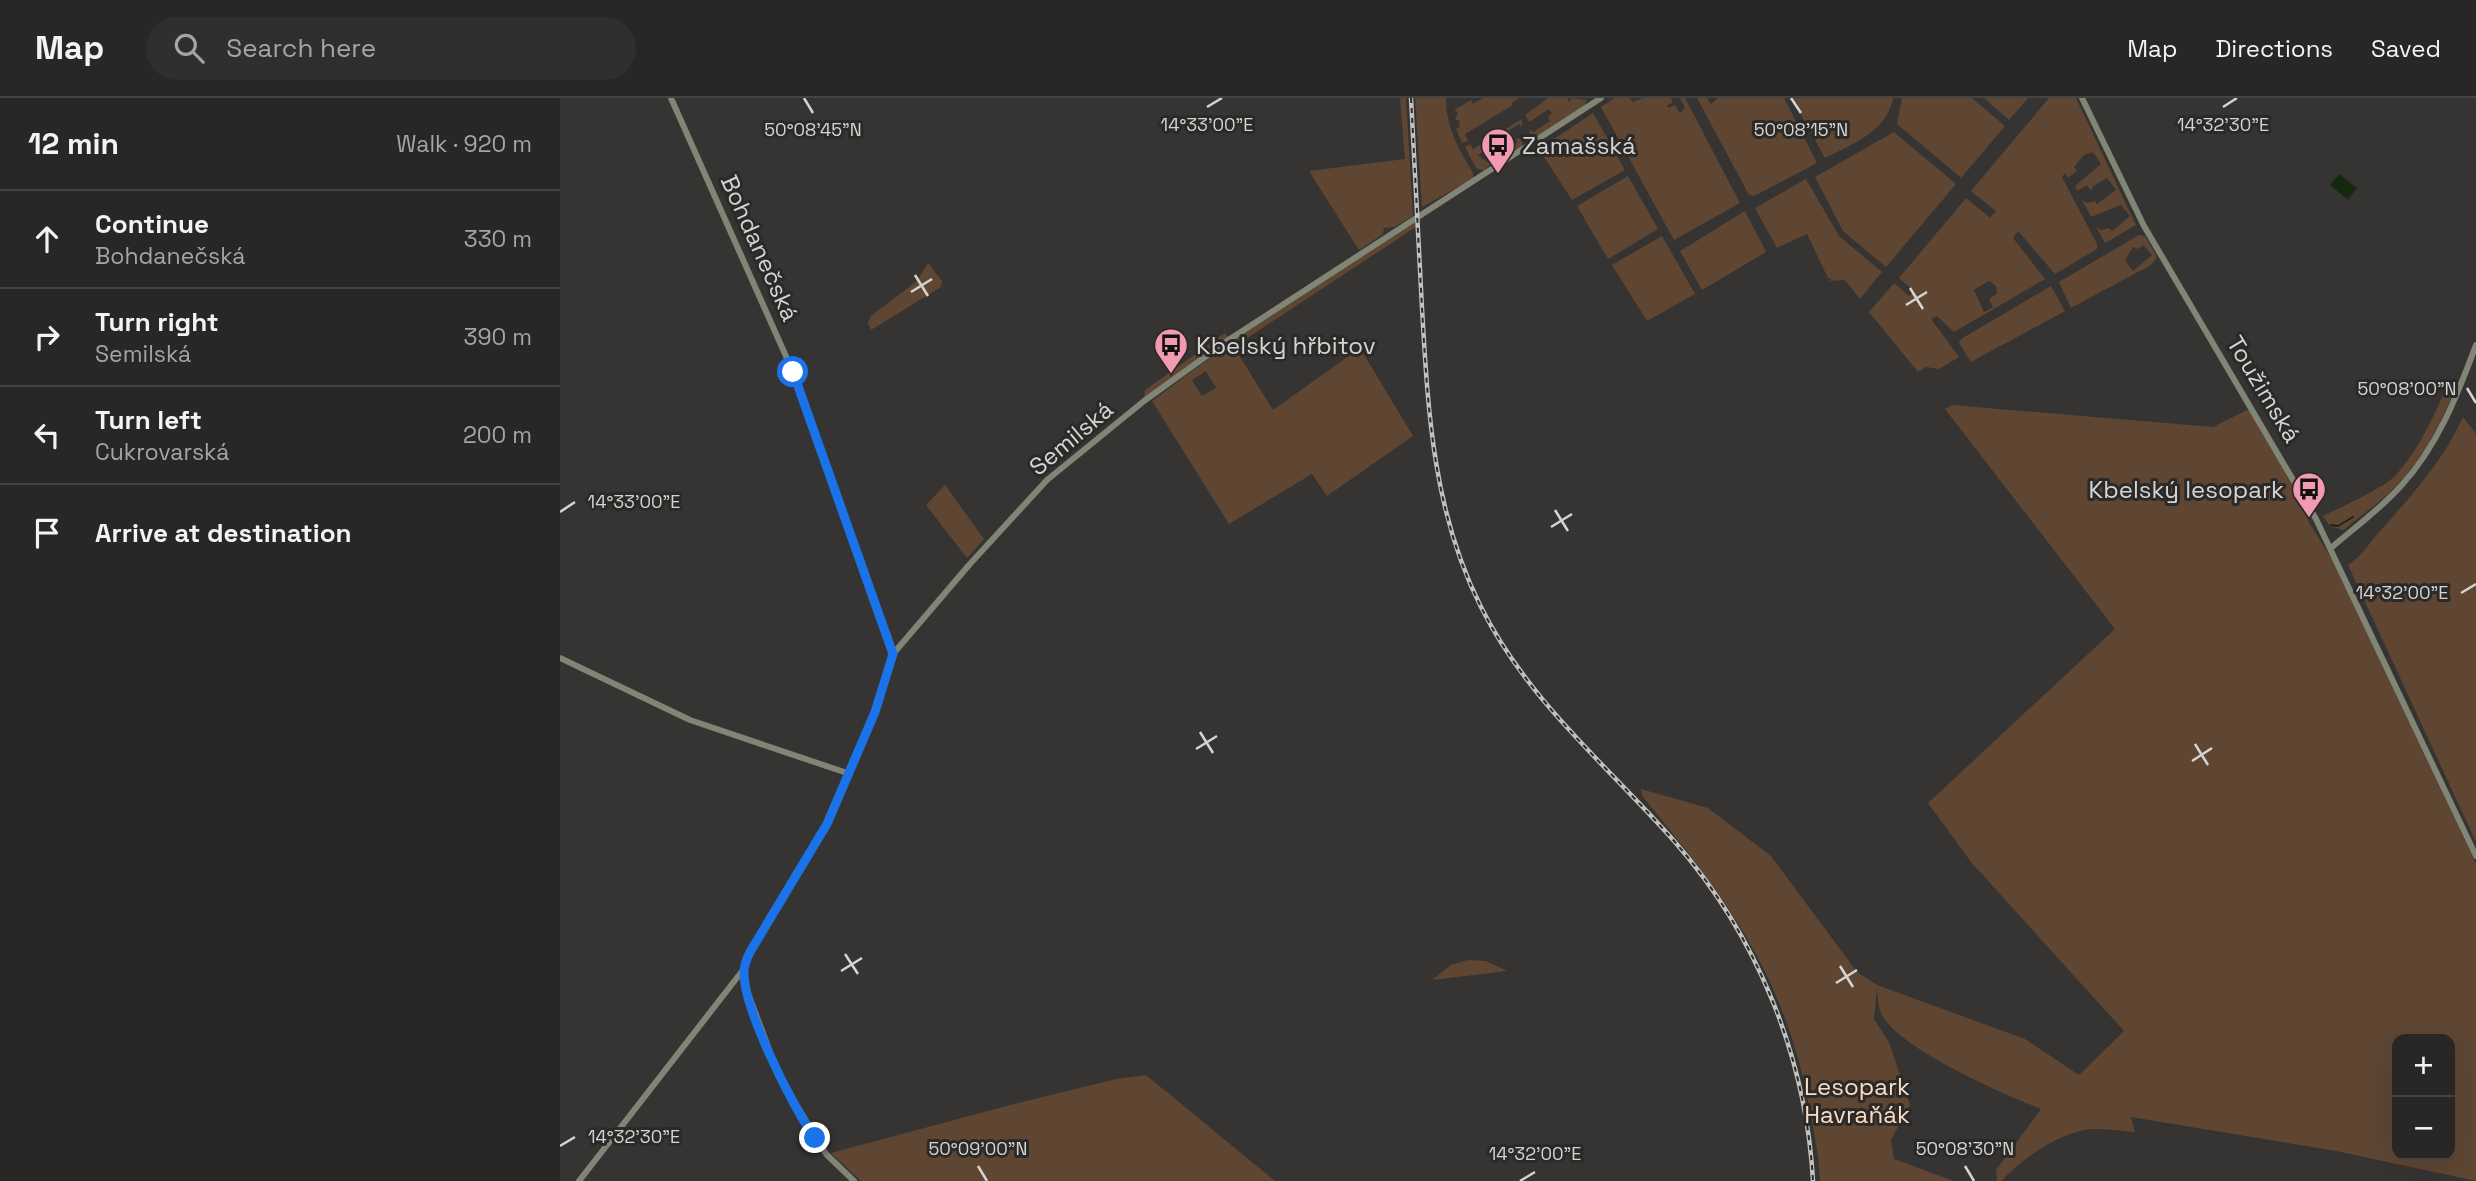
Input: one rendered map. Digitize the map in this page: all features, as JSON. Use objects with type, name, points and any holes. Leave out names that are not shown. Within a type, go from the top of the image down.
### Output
[{"type":"street","name":"Bohdanečská","points":[[671,98],[793,372],[893,654]]},
{"type":"street","name":"Semilská","points":[[579,1181],[743,970],[750,952],[821,835],[850,774],[875,712],[893,654],[1047,480],[1131,411],[1268,313],[1601,98]]},
{"type":"street","name":"Toužimská","points":[[2082,98],[2144,226],[2294,479],[2331,548],[2476,856]]},
{"type":"street","points":[[2331,548],[2383,505],[2426,455],[2450,410],[2476,345]]},
{"type":"street","points":[[560,658],[690,720],[850,774]]},
{"type":"street","points":[[743,970],[746,988],[779,1076],[820,1146],[854,1181]]},
{"type":"green space","points":[[1400,98],[1406,98],[1413,216],[1394,227],[1384,228],[1383,234],[1359,250],[1309,171],[1405,159]]},
{"type":"green space","points":[[1415,98],[1446,98],[1451,128],[1473,173],[1473,179],[1422,207]]},
{"type":"green space","points":[[1483,98],[1519,98],[1513,105],[1465,134],[1468,141],[1462,143],[1456,129],[1460,127],[1459,120],[1455,120],[1458,112],[1454,110],[1471,100],[1473,104]]},
{"type":"green space","points":[[1548,98],[1568,98],[1568,102],[1572,98],[1587,100],[1585,105],[1534,140],[1529,138],[1530,129],[1533,132],[1550,121],[1548,117],[1552,113],[1549,109],[1529,122],[1525,115]]},
{"type":"green space","points":[[1614,98],[1629,98],[1633,102],[1643,98],[1671,98],[1673,103],[1667,105],[1668,108],[1675,105],[1680,113],[1685,108],[1680,98],[1685,98],[1740,203],[1674,240],[1601,107]]},
{"type":"green space","points":[[1697,98],[1707,98],[1711,104],[1718,98],[1784,98],[1817,163],[1754,196],[1749,195]]},
{"type":"green space","points":[[1792,98],[1893,98],[1884,120],[1867,136],[1825,158]]},
{"type":"green space","points":[[1902,98],[1972,98],[2005,126],[1961,178],[1897,124]]},
{"type":"green space","points":[[1984,98],[2028,98],[2009,120]]},
{"type":"green space","points":[[2049,98],[2076,98],[2136,225],[2105,243],[2096,227],[2101,230],[2109,228],[2112,231],[2130,216],[2121,205],[2091,217],[2082,200],[2087,203],[2095,201],[2097,204],[2116,190],[2107,178],[2093,186],[2091,191],[2087,185],[2077,191],[2075,186],[2101,164],[2093,152],[2084,155],[2074,167],[2077,171],[2068,178],[2065,173],[2062,177],[2097,244],[2097,249],[2055,274],[2018,231],[2013,238],[2045,279],[1954,332],[1937,316],[1931,319],[1959,357],[1939,369],[1926,367],[1918,372],[1869,312],[1894,283],[1909,296],[1914,291],[1899,278],[1966,198],[1990,218],[1996,211],[1971,191]],"holes":[[[1989,281],[1996,286],[1997,294],[1989,299],[1993,307],[1984,312],[1974,290]]]},
{"type":"green space","points":[[1593,113],[1625,170],[1572,200],[1539,149]]},
{"type":"green space","points":[[1522,119],[1522,128],[1519,124],[1506,132],[1508,136],[1478,155],[1487,162],[1516,144],[1517,138],[1522,139],[1522,147],[1493,161],[1484,171],[1476,168],[1465,147],[1470,144],[1473,149]]},
{"type":"green space","points":[[1894,132],[1956,184],[1886,267],[1843,231],[1815,177]]},
{"type":"green space","points":[[1628,176],[1658,229],[1608,259],[1577,206]]},
{"type":"green space","points":[[1806,179],[1839,236],[1882,272],[1860,299],[1845,280],[1829,281],[1832,279],[1828,278],[1807,234],[1777,248],[1755,208]]},
{"type":"green space","points":[[1745,211],[1766,252],[1702,290],[1680,251]]},
{"type":"green space","points":[[1415,220],[1416,227],[1241,342],[1237,352],[1273,410],[1360,348],[1413,436],[1327,496],[1312,474],[1229,524],[1152,401],[1257,323]],"holes":[[[1206,371],[1216,388],[1202,396],[1192,380]]]},
{"type":"green space","points":[[2139,235],[2145,236],[2157,257],[2151,265],[2071,308],[2059,282]],"holes":[[[2143,245],[2152,255],[2133,271],[2125,260],[2133,247],[2138,249]]]},
{"type":"green space","points":[[1662,236],[1695,294],[1647,321],[1612,265]]},
{"type":"green space","points":[[928,263],[942,281],[941,287],[871,330],[868,323],[871,316],[917,281]]},
{"type":"green space","points":[[2051,286],[2065,311],[1971,362],[1959,343],[1961,339]]},
{"type":"green space","points":[[1225,333],[1229,339],[1144,401],[1145,390]]},
{"type":"green space","points":[[2442,378],[2455,389],[2436,430],[2412,468],[2387,495],[2346,528],[2343,530],[2330,526],[2323,516],[2381,486],[2403,467],[2445,391],[2440,384]]},
{"type":"green space","name":"Lesopark Havraňák","points":[[1952,405],[2213,427],[2249,409],[2291,480],[2310,524],[2336,566],[2476,864],[2476,1181],[2336,1151],[2131,1117],[2135,1132],[2097,1129],[2073,1133],[2039,1150],[2001,1181],[1997,1181],[1996,1170],[2041,1109],[1952,1068],[1906,1040],[1889,1025],[1880,1011],[1877,989],[1874,1019],[1889,1042],[1910,1105],[1891,1140],[1894,1159],[1954,1181],[1820,1181],[1809,1107],[1798,1060],[1785,1017],[1768,978],[1726,905],[1701,869],[1643,797],[1641,789],[1708,808],[1771,856],[1857,972],[1877,985],[2025,1039],[2079,1075],[2124,1031],[1971,862],[1928,803],[2115,629],[1945,409]]},
{"type":"green space","points":[[2463,417],[2476,434],[2476,842],[2348,565],[2426,476]]},
{"type":"green space","points":[[945,485],[984,539],[967,558],[926,505]]},
{"type":"green space","points":[[1468,960],[1486,961],[1507,971],[1432,980],[1451,965]]},
{"type":"green space","points":[[1146,1075],[1275,1181],[861,1181],[831,1153],[1014,1104],[1116,1079]]},
{"type":"shaded area","points":[[2339,174],[2357,188],[2348,200],[2330,185]]},
{"type":"waterway","points":[[2331,525],[2338,526],[2353,517]]},
{"type":"railway","points":[[1411,98],[1424,347],[1431,423],[1443,498],[1465,571],[1481,607],[1521,672],[1570,731],[1675,842],[1730,917],[1753,958],[1788,1044],[1800,1089],[1813,1181]]},
{"type":"place","name":"Zamašská","points":[[1498,175]]},
{"type":"place","name":"Kbelský hřbitov","points":[[1171,375]]},
{"type":"place","name":"Kbelský lesopark","points":[[2309,519]]},
{"type":"route","points":[[793,372],[893,654],[875,712],[827,824],[802,870],[750,952],[743,970],[746,988],[779,1076],[815,1138]]}]
